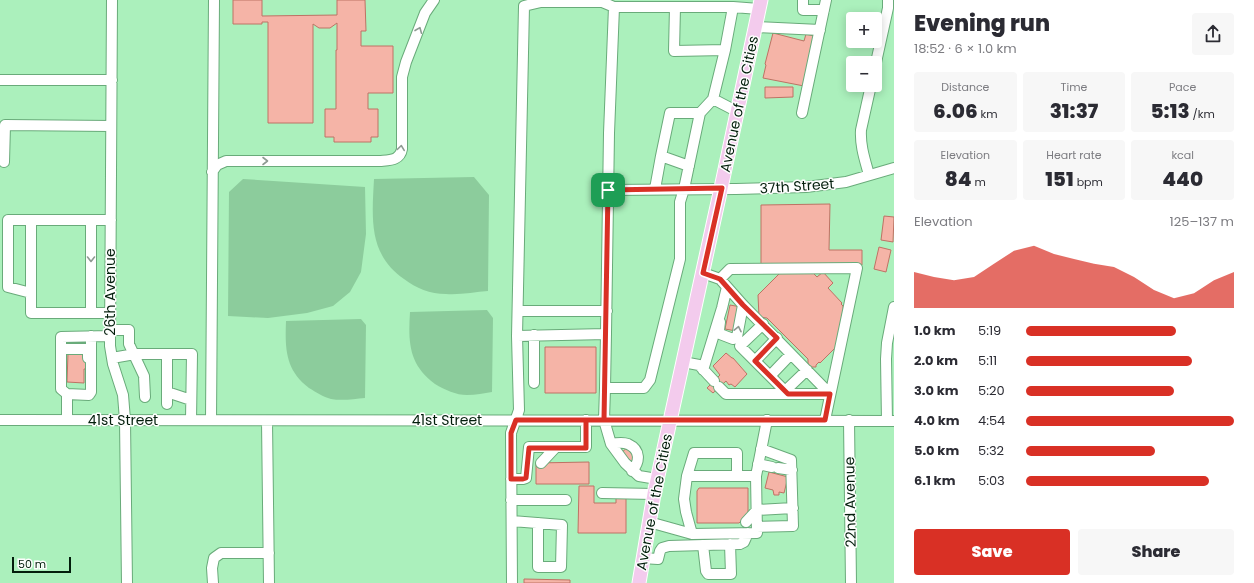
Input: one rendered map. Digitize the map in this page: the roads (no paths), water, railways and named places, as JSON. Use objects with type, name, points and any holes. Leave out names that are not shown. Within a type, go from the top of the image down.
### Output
[{"type":"main road","name":"Avenue of the Cities","points":[[639,583],[648,522],[657,478],[722,188],[760,4]]},
{"type":"street","name":"26th Avenue","points":[[112,0],[110,333],[112,358],[123,395],[125,420],[127,583]]},
{"type":"street","points":[[211,420],[214,0]]},
{"type":"street","points":[[212,172],[217,165],[226,161],[381,161],[392,160],[400,156],[402,149],[402,77],[417,34],[426,13],[434,0]]},
{"type":"street","points":[[802,113],[825,5],[803,10],[803,0]]},
{"type":"street","points":[[877,56],[888,8],[888,0]]},
{"type":"street","points":[[512,583],[511,433],[519,410],[517,336],[524,6],[541,2],[602,2],[614,7],[733,7],[760,4]]},
{"type":"street","points":[[614,7],[608,190],[604,420],[611,444],[632,472],[639,476],[657,478]]},
{"type":"street","points":[[676,7],[674,51],[725,50]]},
{"type":"street","points":[[605,388],[644,388],[650,380],[680,259],[680,202],[700,113],[713,99],[725,50],[733,7]]},
{"type":"street","points":[[755,27],[820,30]]},
{"type":"street","points":[[0,80],[112,80]]},
{"type":"street","points":[[869,92],[860,137],[869,175]]},
{"type":"street","points":[[713,99],[738,112]]},
{"type":"street","points":[[655,189],[670,113],[700,113]]},
{"type":"street","points":[[4,162],[5,125],[112,126]]},
{"type":"street","points":[[213,144],[218,156],[226,161]]},
{"type":"street","points":[[661,156],[689,166]]},
{"type":"street","name":"37th Street","points":[[608,190],[811,187],[846,182],[894,168]]},
{"type":"street","points":[[31,293],[8,287],[8,220],[111,220]]},
{"type":"street","points":[[31,220],[31,313],[110,313]]},
{"type":"street","points":[[91,313],[92,220]]},
{"type":"street","points":[[743,305],[737,336],[733,339],[720,334],[719,330],[724,283],[730,269],[858,268],[825,420]]},
{"type":"street","points":[[703,273],[724,283],[743,305],[777,338],[830,394]]},
{"type":"street","points":[[891,421],[886,372],[887,343],[894,306]]},
{"type":"street","points":[[703,370],[722,308]]},
{"type":"street","points":[[518,311],[607,311]]},
{"type":"street","points":[[762,324],[740,346],[787,393]]},
{"type":"street","points":[[91,336],[91,392],[89,395],[67,394],[61,389],[61,337],[91,336],[129,330],[129,344],[144,376],[145,397]]},
{"type":"street","points":[[517,336],[606,334]]},
{"type":"street","points":[[534,335],[534,383]]},
{"type":"street","points":[[755,361],[777,338]]},
{"type":"street","points":[[62,349],[86,349],[88,351],[88,390],[84,394]]},
{"type":"street","points":[[112,358],[135,354],[192,354],[191,420]]},
{"type":"street","points":[[167,354],[167,404]]},
{"type":"street","points":[[770,376],[792,354]]},
{"type":"street","points":[[683,362],[699,365],[726,394],[830,394]]},
{"type":"street","points":[[787,393],[807,370]]},
{"type":"street","points":[[167,392],[191,400]]},
{"type":"street","points":[[67,394],[67,420]]},
{"type":"street","name":"41st Street","points":[[0,420],[891,421]]},
{"type":"street","points":[[526,478],[529,448],[586,448],[586,420]]},
{"type":"street","points":[[648,522],[692,534],[743,529],[757,533],[756,476],[767,420]]},
{"type":"street","name":"22nd Avenue","points":[[849,420],[852,583]]},
{"type":"street","points":[[267,421],[269,583]]},
{"type":"street","points":[[611,444],[628,444],[638,455],[639,460],[632,472]]},
{"type":"street","points":[[511,479],[526,478],[556,448]]},
{"type":"street","points":[[757,527],[793,526],[791,460],[761,449]]},
{"type":"street","points":[[692,534],[684,499],[687,476],[694,453],[737,454],[737,476]]},
{"type":"street","points":[[758,464],[792,470]]},
{"type":"street","points":[[687,476],[756,476]]},
{"type":"street","points":[[602,493],[654,494]]},
{"type":"street","points":[[512,500],[566,500]]},
{"type":"street","points":[[757,510],[793,508]]},
{"type":"street","points":[[642,558],[658,559],[662,548],[669,546],[740,544],[744,542],[743,529],[757,510]]},
{"type":"street","points":[[512,521],[538,523],[562,525],[561,566],[538,566],[538,523]]},
{"type":"street","points":[[703,545],[706,571],[708,574],[731,574],[730,544]]},
{"type":"street","points":[[212,583],[214,558],[221,553],[269,553]]}]
